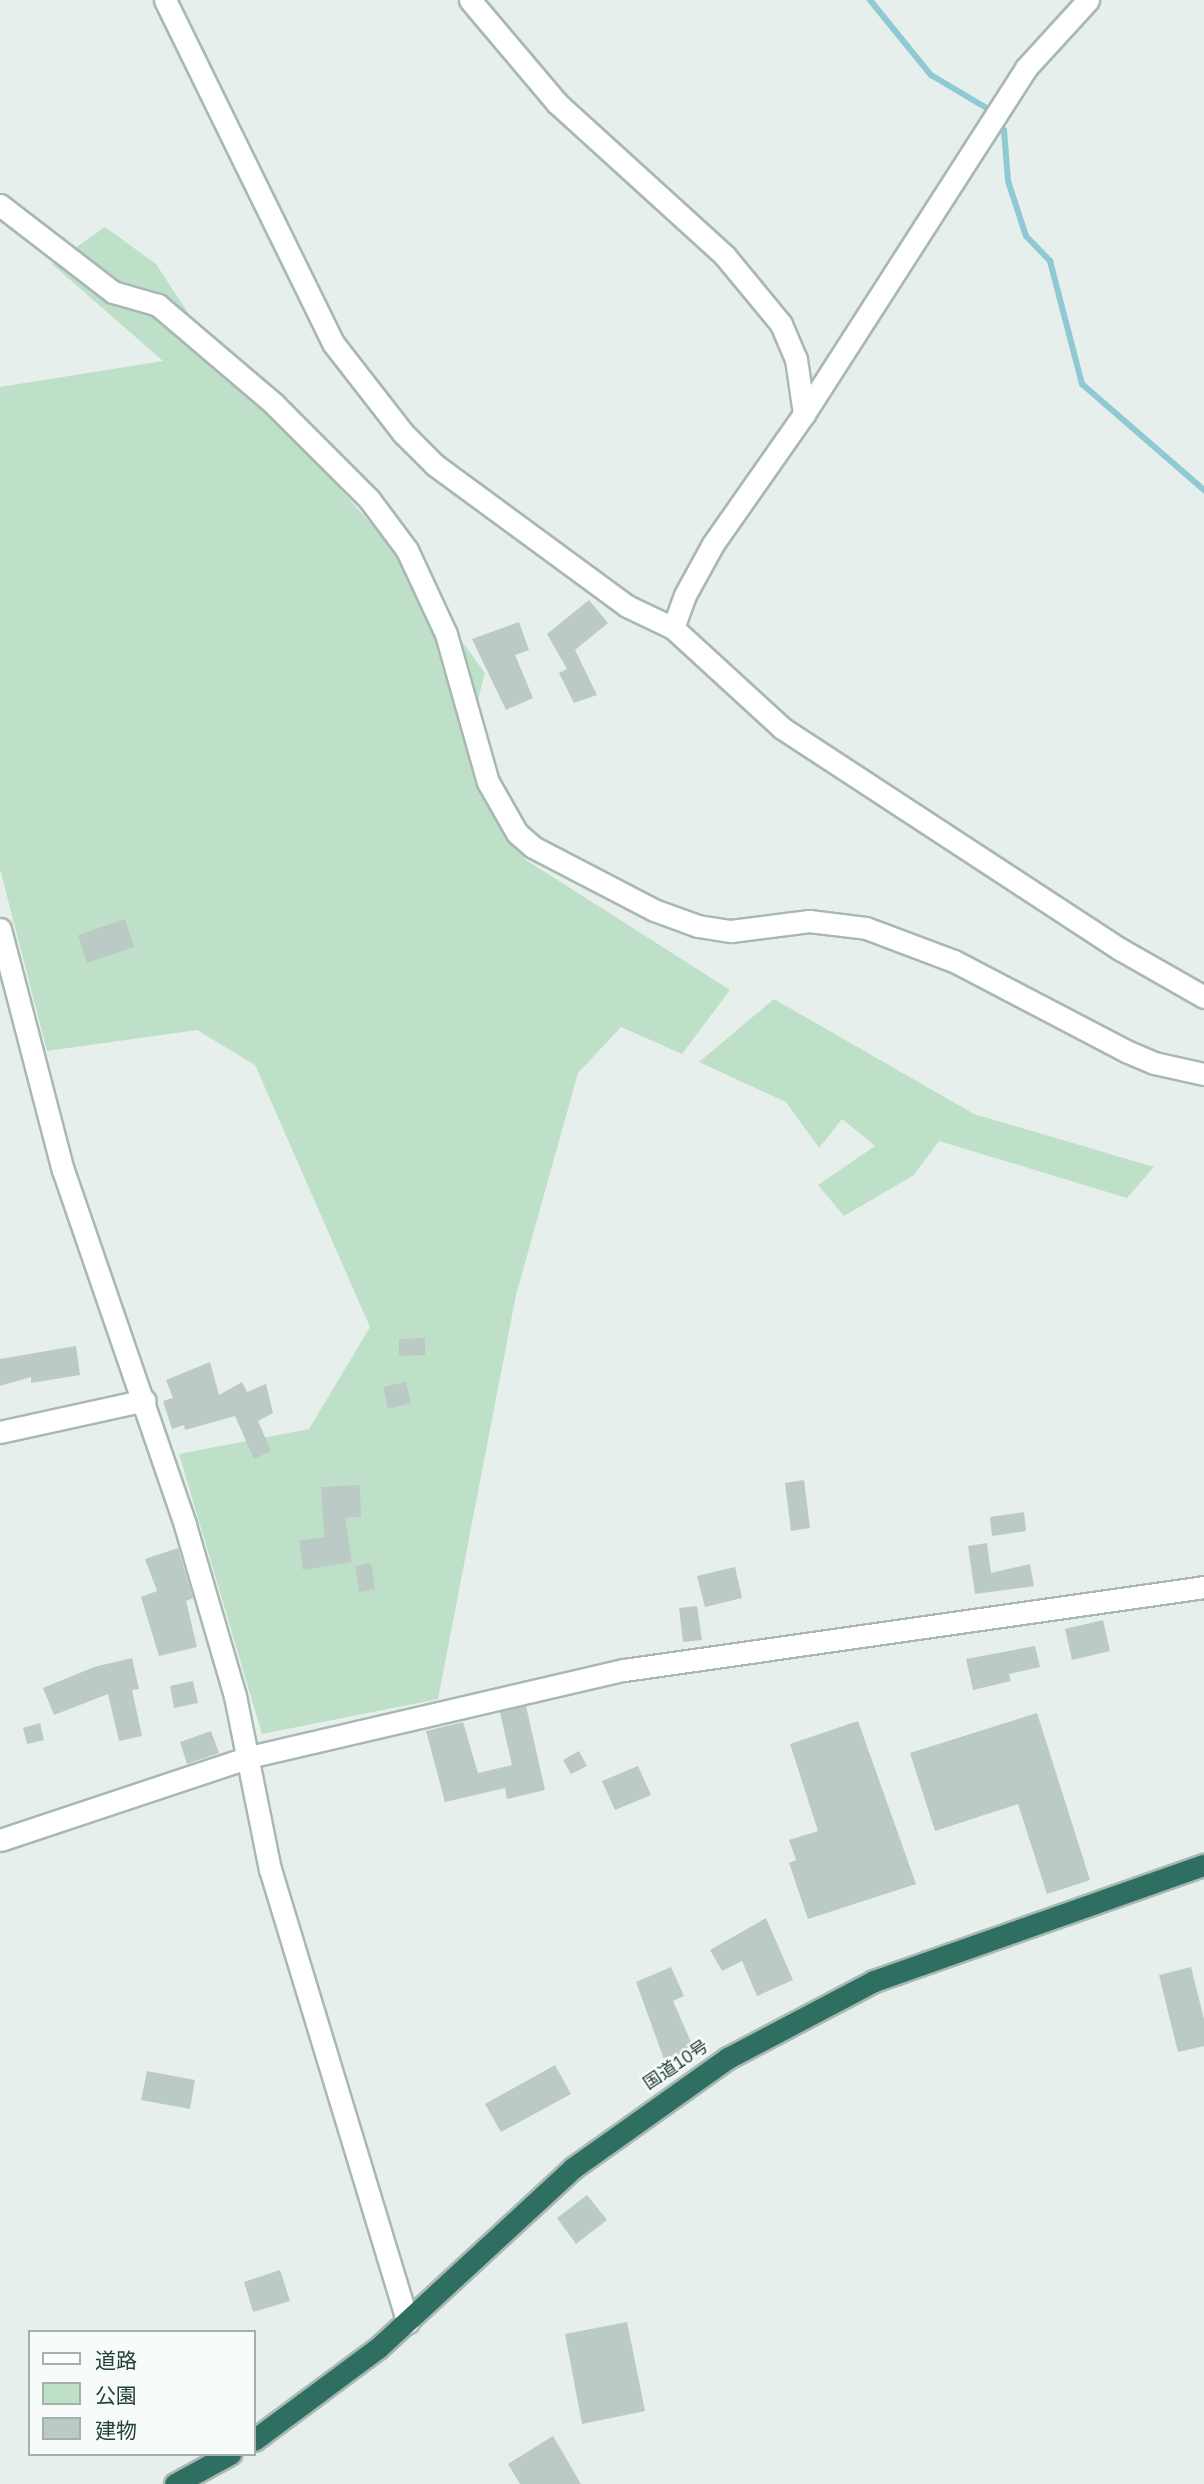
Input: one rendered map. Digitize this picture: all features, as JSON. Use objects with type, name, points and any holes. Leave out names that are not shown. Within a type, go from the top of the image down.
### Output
[{"type":"highway","name":"国道10号","points":[[256,2439],[334,2385],[408,2322],[573,2168],[691,2081],[776,2030],[874,1980],[940,1954],[1204,1865]]},
{"type":"highway","points":[[175,2484],[226,2456]]},
{"type":"street","points":[[165,0],[333,343],[403,433],[435,465],[507,522],[627,606],[674,628],[782,728],[1108,942],[1204,997]]},
{"type":"street","points":[[470,0],[557,103],[724,256],[781,324],[796,359],[804,414]]},
{"type":"street","points":[[674,628],[685,595],[713,544],[804,414],[1026,68],[1088,0]]},
{"type":"street","points":[[0,205],[113,292],[158,305],[273,403],[369,499],[408,550],[446,634],[488,782],[517,833],[533,847],[642,905],[698,926],[731,931],[809,921],[866,928],[954,961],[1126,1051],[1154,1063],[1204,1074]]},
{"type":"street","points":[[0,929],[63,1170],[145,1401],[212,1617],[249,1757],[270,1869],[408,2322]]},
{"type":"street","points":[[0,1432],[145,1401]]},
{"type":"street","points":[[0,1840],[249,1757],[624,1670],[1204,1587]]},
{"type":"green space","points":[[105,227],[156,264],[200,331],[397,553],[485,673],[468,738],[486,796],[526,860],[730,990],[682,1054],[621,1027],[578,1073],[516,1295],[438,1699],[262,1734],[179,1454],[309,1429],[370,1327],[255,1065],[197,1030],[47,1051],[0,869],[0,387],[163,361],[52,264]]},
{"type":"green space","points":[[774,999],[974,1114],[1154,1167],[1127,1198],[939,1141],[914,1175],[844,1216],[818,1185],[875,1146],[842,1119],[819,1148],[786,1102],[699,1062]]},
{"type":"building","points":[[589,600],[608,623],[575,650],[597,695],[574,703],[559,673],[567,669],[547,634]]},
{"type":"building","points":[[519,622],[529,650],[515,655],[533,698],[506,710],[472,639]]},
{"type":"building","points":[[125,919],[134,947],[87,963],[78,935]]},
{"type":"building","points":[[425,1338],[425,1355],[399,1356],[399,1339]]},
{"type":"building","points":[[76,1346],[80,1375],[31,1383],[31,1377],[0,1386],[0,1359]]},
{"type":"building","points":[[210,1362],[219,1395],[242,1382],[247,1392],[266,1384],[273,1413],[258,1421],[271,1451],[254,1459],[235,1416],[185,1430],[184,1425],[172,1429],[163,1401],[173,1398],[166,1380]]},
{"type":"building","points":[[406,1382],[411,1403],[388,1409],[383,1387]]},
{"type":"building","points":[[804,1480],[810,1528],[791,1531],[785,1483]]},
{"type":"building","points":[[360,1485],[361,1517],[345,1518],[352,1562],[303,1570],[299,1541],[324,1537],[321,1487]]},
{"type":"building","points":[[1024,1512],[1026,1531],[992,1536],[990,1517]]},
{"type":"building","points":[[987,1543],[991,1573],[1030,1564],[1034,1586],[975,1594],[968,1546]]},
{"type":"building","points":[[178,1548],[193,1598],[186,1601],[197,1647],[159,1656],[141,1597],[157,1591],[145,1559]]},
{"type":"building","points":[[371,1563],[375,1589],[359,1592],[355,1566]]},
{"type":"building","points":[[735,1567],[742,1598],[705,1607],[697,1576]]},
{"type":"building","points":[[697,1606],[702,1640],[683,1642],[679,1608]]},
{"type":"building","points":[[1103,1620],[1110,1651],[1072,1660],[1065,1629]]},
{"type":"building","points":[[1035,1646],[1040,1667],[1009,1674],[1011,1681],[973,1690],[966,1659]]},
{"type":"building","points":[[132,1658],[139,1689],[132,1690],[142,1736],[119,1741],[108,1694],[54,1715],[43,1688],[94,1667]]},
{"type":"building","points":[[193,1681],[198,1703],[174,1708],[170,1686]]},
{"type":"building","points":[[526,1706],[545,1790],[507,1799],[505,1788],[445,1802],[426,1731],[463,1722],[478,1773],[512,1765],[500,1712]]},
{"type":"building","points":[[1037,1713],[1090,1880],[1047,1894],[1018,1804],[935,1831],[910,1753]]},
{"type":"building","points":[[858,1721],[916,1884],[808,1919],[789,1863],[796,1860],[789,1840],[818,1831],[790,1744]]},
{"type":"building","points":[[40,1723],[44,1740],[27,1744],[23,1728]]},
{"type":"building","points":[[211,1731],[219,1753],[187,1764],[180,1742]]},
{"type":"building","points":[[579,1751],[587,1766],[571,1774],[563,1760]]},
{"type":"building","points":[[638,1766],[651,1795],[615,1810],[602,1781]]},
{"type":"building","points":[[766,1918],[793,1980],[757,1996],[742,1961],[722,1971],[710,1950]]},
{"type":"building","points":[[671,1967],[684,1996],[673,2001],[694,2049],[665,2062],[636,1982]]},
{"type":"building","points":[[1191,1967],[1204,2019],[1204,2046],[1178,2052],[1159,1975]]},
{"type":"building","points":[[555,2065],[571,2094],[501,2132],[485,2104]]},
{"type":"building","points":[[147,2071],[195,2080],[190,2109],[141,2100]]},
{"type":"building","points":[[587,2195],[607,2220],[576,2244],[557,2218]]},
{"type":"building","points":[[280,2270],[290,2301],[253,2312],[244,2282]]},
{"type":"building","points":[[627,2322],[645,2411],[582,2424],[565,2334]]},
{"type":"building","points":[[553,2436],[581,2484],[520,2484],[508,2464]]},
{"type":"waterway","points":[[870,0],[931,75],[990,110]]},
{"type":"waterway","points":[[1004,130],[1008,181],[1026,236],[1050,261],[1082,384],[1204,490]]}]
